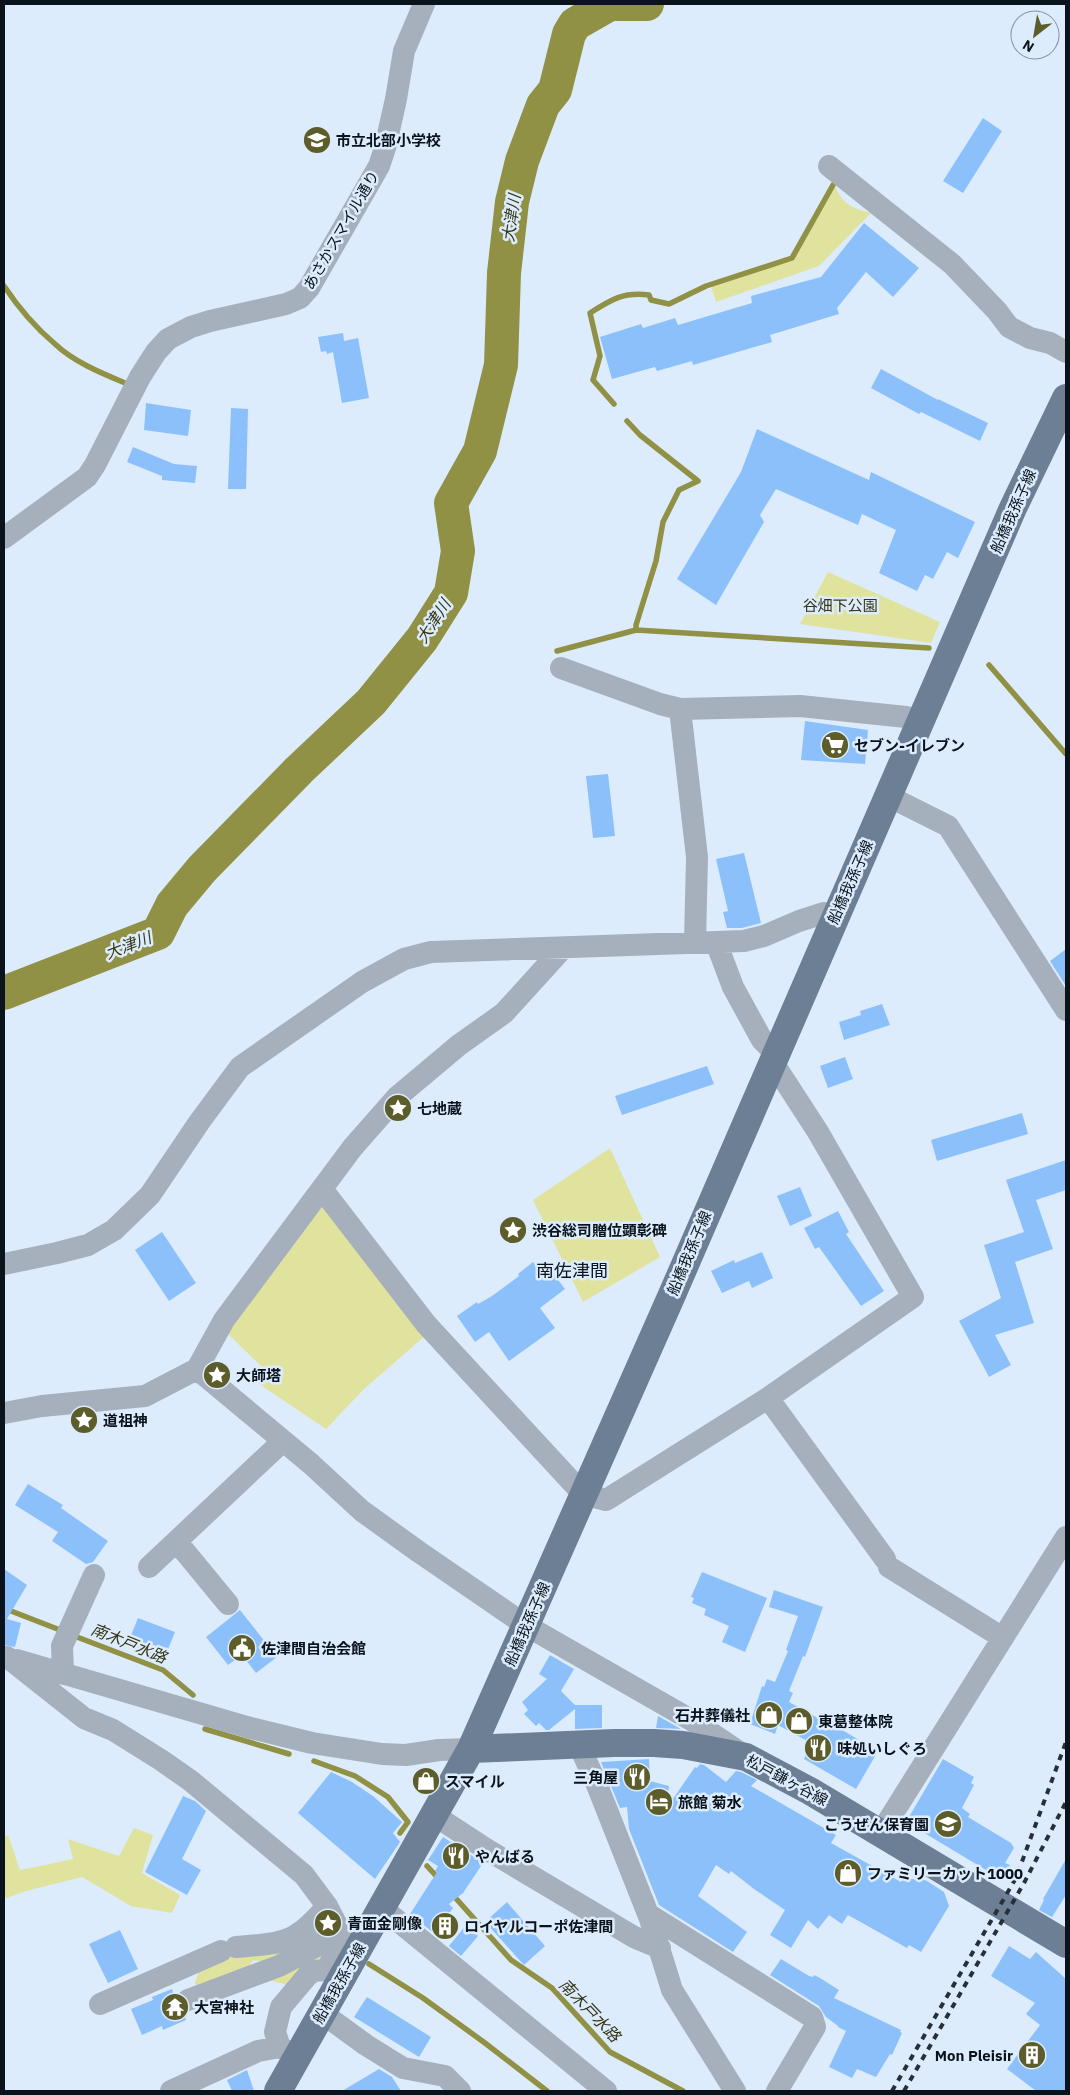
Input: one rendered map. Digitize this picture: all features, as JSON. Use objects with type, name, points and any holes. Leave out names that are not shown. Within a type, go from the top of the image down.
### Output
[{"type":"main road","name":"船橋我孫子線","points":[[287,2073],[471,1749],[671,1297],[834,917],[1013,508],[1066,398]]},
{"type":"main road","name":"松戸鎌ヶ谷線","points":[[471,1749],[614,1743],[683,1745],[746,1756],[810,1791],[1066,1944]]},
{"type":"street","name":"あさかスマイル通り","points":[[4,538],[87,477],[140,377],[156,352],[168,339],[191,327],[210,321],[286,304],[300,298],[309,288],[379,166],[393,116],[404,51],[424,4]]},
{"type":"street","points":[[829,166],[952,264],[997,311],[1009,327],[1030,338],[1050,344],[1066,352]]},
{"type":"street","points":[[561,668],[660,704],[680,709],[800,706],[920,720]]},
{"type":"street","points":[[322,1190],[426,1324],[583,1494],[606,1500],[768,1398],[912,1297],[818,1132],[762,1040],[706,942],[680,709]]},
{"type":"street","points":[[888,796],[948,826],[1066,1010]]},
{"type":"street","points":[[4,1264],[57,1254],[88,1245],[114,1230],[150,1195],[200,1121],[240,1067],[362,982],[404,959],[431,952],[744,941],[764,936],[799,921],[824,914],[834,917]]},
{"type":"street","points":[[4,1413],[42,1406],[145,1396],[197,1369],[224,1320],[353,1147],[397,1097],[459,1045],[504,1013],[563,948]]},
{"type":"street","points":[[197,1369],[283,1441],[362,1511],[418,1552],[527,1626],[701,1725],[746,1756]]},
{"type":"street","points":[[768,1398],[887,1563],[1003,1638]]},
{"type":"street","points":[[150,1567],[283,1441]]},
{"type":"street","points":[[880,1834],[1066,1537]]},
{"type":"street","points":[[177,1542],[228,1604]]},
{"type":"street","points":[[63,1674],[62,1646],[94,1575]]},
{"type":"street","points":[[5,1656],[247,1728],[312,1743],[382,1754],[406,1755],[439,1750],[471,1749]]},
{"type":"street","points":[[5,1656],[84,1718],[113,1730],[191,1780],[304,1875],[327,1906],[341,1932],[329,1966],[325,1970],[314,1971],[308,1975],[281,2007],[275,2032],[287,2073]]},
{"type":"street","points":[[579,1745],[597,1785],[648,1914],[672,1990],[735,2091]]},
{"type":"street","points":[[434,1815],[486,1849],[634,1937],[660,1948]]},
{"type":"street","points":[[100,2004],[228,1949],[279,1944],[302,1933],[327,1906]]},
{"type":"street","points":[[382,1908],[606,2091]]},
{"type":"street","points":[[648,1914],[812,2016],[816,2027],[777,2091]]},
{"type":"street","points":[[188,2000],[279,1966],[341,1932]]},
{"type":"street","points":[[322,2013],[366,2045],[403,2068],[445,2076],[460,2091]]},
{"type":"street","points":[[171,2091],[258,2051],[287,2073]]},
{"type":"green space","points":[[835,186],[841,198],[849,205],[871,213],[819,266],[716,302],[711,286],[794,258]]},
{"type":"green space","name":"谷畑下公園","points":[[828,572],[940,622],[931,643],[800,624]]},
{"type":"green space","points":[[610,1148],[660,1257],[583,1302],[533,1200]]},
{"type":"green space","points":[[324,1202],[425,1336],[364,1389],[326,1429],[259,1384],[265,1370],[225,1331]]},
{"type":"green space","points":[[134,1828],[153,1835],[142,1873],[180,1895],[172,1913],[131,1906],[82,1877],[26,1891],[4,1899],[4,1837],[8,1835],[20,1870],[73,1859],[68,1839],[119,1856]]},
{"type":"green space","points":[[322,1925],[333,1942],[322,1965],[293,1986],[267,1980],[264,1962],[253,1960],[234,1988],[219,2002],[201,2003],[195,1982],[200,1968],[224,1956]]},
{"type":"building","points":[[983,118],[1002,131],[963,193],[943,181]]},
{"type":"building","points":[[864,223],[919,268],[893,297],[866,272],[837,308],[839,314],[770,335],[772,342],[693,365],[692,361],[657,371],[655,367],[612,379],[600,337],[641,324],[643,328],[675,318],[678,325],[752,303],[751,296],[821,277]]},
{"type":"building","points":[[343,333],[344,341],[358,338],[369,398],[342,403],[333,352],[327,354],[326,351],[321,352],[318,337]]},
{"type":"building","points":[[881,369],[938,400],[988,423],[980,441],[921,412],[919,414],[871,388]]},
{"type":"building","points":[[146,403],[191,410],[188,436],[144,430]]},
{"type":"building","points":[[231,408],[248,409],[246,489],[228,489]]},
{"type":"building","points":[[757,429],[869,480],[871,472],[975,522],[958,558],[947,552],[933,579],[925,575],[917,591],[879,573],[896,530],[862,514],[858,525],[776,489],[760,515],[764,522],[716,605],[677,579],[741,472]]},
{"type":"building","points":[[133,447],[174,464],[197,466],[195,483],[162,480],[162,476],[127,462]]},
{"type":"building","name":"セブン-イレブン","points":[[805,721],[868,730],[865,764],[801,760]]},
{"type":"building","points":[[608,774],[615,836],[593,838],[586,776]]},
{"type":"building","points":[[744,853],[761,923],[742,928],[727,928],[723,912],[728,911],[716,859]]},
{"type":"building","points":[[1066,949],[1066,986],[1050,961]]},
{"type":"building","points":[[882,1004],[890,1025],[844,1040],[839,1022],[861,1015],[860,1011]]},
{"type":"building","points":[[845,1057],[853,1079],[828,1088],[820,1066]]},
{"type":"building","points":[[707,1066],[714,1084],[622,1115],[615,1096]]},
{"type":"building","points":[[1022,1113],[1028,1134],[937,1161],[931,1140]]},
{"type":"building","points":[[1066,1160],[1066,1190],[1036,1200],[1053,1249],[1015,1262],[1034,1323],[995,1335],[1011,1365],[989,1377],[959,1321],[1001,1298],[984,1245],[1024,1232],[1006,1180]]},
{"type":"building","points":[[800,1187],[812,1216],[790,1226],[777,1196]]},
{"type":"building","points":[[838,1211],[849,1232],[846,1234],[884,1291],[861,1306],[819,1247],[815,1249],[804,1228]]},
{"type":"building","points":[[162,1232],[196,1283],[169,1301],[135,1250]]},
{"type":"building","points":[[762,1252],[773,1278],[752,1288],[749,1281],[722,1293],[711,1271],[734,1260],[735,1263]]},
{"type":"building","points":[[544,1261],[565,1289],[540,1308],[555,1328],[509,1361],[489,1332],[475,1342],[457,1316],[477,1302],[478,1304],[492,1296],[519,1276],[518,1274],[533,1262],[537,1267]]},
{"type":"building","points":[[28,1484],[63,1505],[61,1508],[108,1541],[93,1562],[86,1564],[52,1541],[58,1532],[15,1505]]},
{"type":"building","points":[[4,1569],[27,1585],[7,1619],[21,1623],[15,1647],[4,1645]]},
{"type":"building","points":[[702,1572],[767,1598],[745,1652],[722,1642],[729,1626],[704,1615],[706,1609],[692,1603],[694,1598],[691,1597]]},
{"type":"building","points":[[774,1590],[823,1607],[805,1657],[803,1656],[789,1691],[793,1693],[789,1702],[823,1721],[825,1718],[838,1725],[837,1727],[878,1751],[856,1789],[804,1759],[807,1752],[804,1750],[809,1742],[778,1725],[775,1734],[750,1724],[762,1686],[764,1687],[767,1679],[775,1682],[788,1651],[786,1650],[798,1616],[769,1607]]},
{"type":"building","points":[[240,1610],[277,1657],[256,1673],[242,1655],[228,1665],[206,1637]]},
{"type":"building","points":[[138,1618],[175,1632],[164,1659],[127,1645]]},
{"type":"building","points":[[550,1655],[574,1669],[561,1691],[575,1705],[602,1705],[602,1728],[575,1729],[575,1709],[549,1730],[546,1730],[539,1723],[536,1726],[524,1714],[528,1710],[522,1702],[547,1679],[539,1674]]},
{"type":"building","points":[[658,1716],[681,1729],[656,1728]]},
{"type":"building","points":[[649,1759],[650,1781],[669,1786],[666,1809],[695,1767],[697,1768],[700,1764],[726,1782],[736,1771],[741,1772],[757,1780],[751,1786],[836,1835],[831,1843],[901,1882],[904,1876],[916,1880],[918,1877],[927,1881],[944,1892],[949,1906],[921,1952],[909,1945],[907,1948],[848,1915],[842,1924],[829,1915],[818,1929],[808,1920],[791,1948],[770,1935],[785,1910],[731,1871],[729,1874],[716,1865],[698,1896],[747,1932],[733,1952],[659,1905],[629,1829],[627,1807],[620,1808],[601,1762]]},
{"type":"building","points":[[943,1759],[974,1777],[971,1783],[974,1785],[962,1808],[970,1814],[968,1817],[1011,1843],[1014,1848],[1005,1863],[1010,1865],[1001,1879],[906,1822]]},
{"type":"building","points":[[331,1772],[352,1782],[373,1796],[402,1822],[393,1833],[400,1842],[375,1879],[298,1813]]},
{"type":"building","points":[[183,1796],[195,1801],[206,1811],[182,1859],[201,1870],[187,1895],[145,1872]]},
{"type":"building","points":[[443,1837],[483,1863],[463,1893],[449,1904],[453,1908],[435,1934],[410,1914],[437,1872],[435,1871],[438,1866],[428,1860]]},
{"type":"building","points":[[1066,1859],[1066,1895],[1052,1917],[1039,1910],[1043,1899]]},
{"type":"building","points":[[507,1902],[545,1946],[524,1965],[485,1922]]},
{"type":"building","points":[[467,1924],[478,1936],[461,1956],[449,1946]]},
{"type":"building","points":[[120,1930],[138,1969],[108,1983],[89,1944]]},
{"type":"building","points":[[1009,1946],[1030,1959],[1036,1952],[1066,1979],[1066,2091],[1036,2091],[1007,2069],[1040,2025],[1026,2014],[1035,2003],[991,1976]]},
{"type":"building","points":[[781,1959],[809,1976],[813,1977],[814,1975],[839,1990],[834,1998],[901,2030],[900,2032],[902,2033],[892,2055],[890,2054],[876,2077],[857,2069],[852,2078],[829,2067],[846,2031],[826,2017],[819,2006],[770,1975]]},
{"type":"building","points":[[172,1989],[176,2005],[184,2012],[186,2020],[163,2030],[162,2026],[142,2035],[131,2009],[153,2000],[152,1997]]},
{"type":"building","points":[[367,1997],[431,2037],[419,2057],[354,2017]]},
{"type":"building","points":[[379,2069],[392,2077],[401,2091],[342,2091]]},
{"type":"building","points":[[247,2070],[254,2091],[232,2091],[227,2080]]},
{"type":"waterway","name":"大津川","points":[[4,993],[158,933],[172,905],[202,869],[299,770],[371,702],[422,639],[451,593],[458,551],[451,503],[480,451],[501,365],[504,273],[512,202],[522,161],[543,105],[555,90],[569,34],[575,24],[610,4],[647,4]]},
{"type":"waterway","points":[[614,404],[593,380],[600,356],[590,313],[611,300],[640,294],[649,295],[651,300],[669,304],[706,286],[792,258],[833,185]]},
{"type":"waterway","points":[[4,286],[34,324],[62,350],[88,366],[125,383]]},
{"type":"waterway","points":[[627,421],[640,435],[698,481],[679,490],[663,522],[656,561],[636,630]]},
{"type":"waterway","points":[[557,651],[636,630],[929,648]]},
{"type":"waterway","points":[[989,665],[1066,754]]},
{"type":"waterway","name":"南木戸水路","points":[[4,1607],[60,1630]]},
{"type":"waterway","name":"南木戸水路","points":[[77,1637],[163,1670],[193,1695]]},
{"type":"waterway","name":"南木戸水路","points":[[205,1729],[289,1754]]},
{"type":"waterway","name":"南木戸水路","points":[[314,1761],[355,1776],[388,1797],[408,1822],[400,1833]]},
{"type":"waterway","name":"南木戸水路","points":[[427,1866],[439,1879]]},
{"type":"waterway","name":"南木戸水路","points":[[452,1894],[511,1960],[552,1988],[610,2052],[683,2091]]},
{"type":"waterway","points":[[369,1964],[423,1998],[547,2091]]},
{"type":"railway","points":[[892,2091],[1016,1878],[1066,1742]]},
{"type":"railway","points":[[904,2091],[1024,1883],[1066,1802]]},
{"type":"place","name":"市立北部小学校","points":[[317,140]]},
{"type":"place","name":"セブン-イレブン","points":[[835,745]]},
{"type":"place","name":"七地蔵","points":[[398,1108]]},
{"type":"place","name":"渋谷総司贈位顕彰碑","points":[[513,1230]]},
{"type":"place","name":"大師塔","points":[[217,1375]]},
{"type":"place","name":"道祖神","points":[[84,1420]]},
{"type":"place","name":"佐津間自治会館","points":[[242,1648]]},
{"type":"place","name":"石井葬儀社","points":[[769,1715]]},
{"type":"place","name":"東葛整体院","points":[[799,1721]]},
{"type":"place","name":"味処いしぐろ","points":[[818,1748]]},
{"type":"place","name":"三角屋","points":[[637,1777]]},
{"type":"place","name":"スマイル","points":[[426,1781]]},
{"type":"place","name":"旅館 菊水","points":[[659,1802]]},
{"type":"place","name":"こうぜん保育園","points":[[948,1824]]},
{"type":"place","name":"やんばる","points":[[456,1856]]},
{"type":"place","name":"ファミリーカット1000","points":[[848,1873]]},
{"type":"place","name":"青面金剛像","points":[[328,1923]]},
{"type":"place","name":"ロイヤルコーポ佐津間","points":[[445,1926]]},
{"type":"place","name":"大宮神社","points":[[175,2007]]},
{"type":"place","name":"Mon Pleisir","points":[[1032,2055]]},
{"type":"district","name":"南佐津間","points":[[572,1270]]}]
